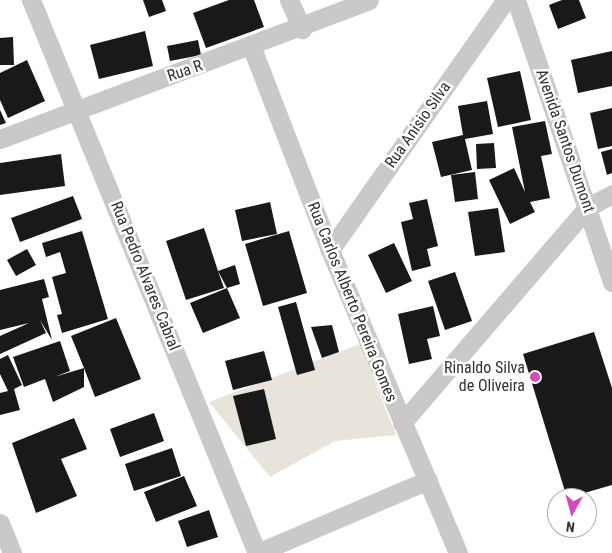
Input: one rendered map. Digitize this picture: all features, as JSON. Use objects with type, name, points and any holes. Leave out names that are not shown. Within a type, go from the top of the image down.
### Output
[{"type":"street","name":"Rua Pedro Alvares Cabral","points":[[31,0],[257,553]]},
{"type":"street","points":[[289,0],[302,29]]},
{"type":"street","name":"Rua R","points":[[0,139],[76,108],[252,48],[369,0]]},
{"type":"street","name":"Rua Anisio Silva","points":[[330,250],[506,0]]},
{"type":"street","name":"Avenida Santos Dumont","points":[[516,0],[612,282]]},
{"type":"street","name":"Rua Carlos Alberto Pereira Gomes","points":[[252,48],[330,250],[458,553]]},
{"type":"street","points":[[402,424],[588,207],[612,194]]},
{"type":"street","points":[[257,553],[428,480]]},
{"type":"street","points":[[0,523],[12,553]]},
{"type":"shaded area","points":[[360,344],[396,435],[335,441],[270,477],[209,402]]},
{"type":"building","points":[[143,0],[162,0],[166,11],[149,17]]},
{"type":"building","points":[[229,0],[254,0],[264,27],[206,48],[193,13]]},
{"type":"building","points":[[562,0],[579,0],[586,18],[558,29],[549,5]]},
{"type":"building","points":[[145,31],[153,66],[99,79],[90,45]]},
{"type":"building","points":[[13,37],[14,65],[0,65],[0,38]]},
{"type":"building","points":[[198,40],[201,55],[170,61],[167,46]]},
{"type":"building","points":[[612,51],[612,86],[578,93],[571,60]]},
{"type":"building","points":[[27,60],[45,101],[8,118],[0,100],[0,73]]},
{"type":"building","points":[[520,71],[531,120],[498,127],[487,78]]},
{"type":"building","points":[[487,101],[493,134],[465,139],[472,170],[441,177],[432,142],[463,135],[458,106]]},
{"type":"building","points":[[612,108],[612,146],[598,149],[590,113]]},
{"type":"building","points":[[0,110],[6,123],[0,125]]},
{"type":"building","points":[[545,121],[552,154],[541,156],[550,198],[530,202],[535,212],[510,224],[489,180],[514,168],[525,192],[512,127]]},
{"type":"building","points":[[494,143],[496,168],[477,169],[476,144]]},
{"type":"building","points":[[612,149],[612,173],[607,175],[601,152]]},
{"type":"building","points":[[61,154],[65,186],[0,195],[0,163]]},
{"type":"building","points":[[475,172],[478,199],[455,202],[451,175]]},
{"type":"building","points":[[73,196],[82,219],[20,242],[11,218]]},
{"type":"building","points":[[427,199],[438,246],[427,249],[431,266],[412,271],[401,222],[413,219],[409,203]]},
{"type":"building","points":[[270,202],[277,234],[242,241],[235,210]]},
{"type":"building","points":[[498,208],[505,252],[475,256],[468,212]]},
{"type":"building","points":[[204,228],[224,288],[186,300],[166,241]]},
{"type":"building","points":[[82,231],[108,319],[62,333],[57,315],[62,314],[52,277],[66,273],[60,252],[46,257],[42,243]]},
{"type":"building","points":[[289,231],[307,293],[263,306],[245,244]]},
{"type":"building","points":[[394,243],[412,281],[386,293],[368,255]]},
{"type":"building","points":[[27,249],[36,265],[16,276],[7,260]]},
{"type":"building","points":[[235,265],[240,284],[227,288],[218,271]]},
{"type":"building","points":[[455,272],[472,321],[445,330],[428,281]]},
{"type":"building","points":[[44,279],[49,297],[42,299],[52,340],[40,320],[46,333],[0,354],[0,336],[29,323],[0,330],[0,290]]},
{"type":"building","points":[[227,288],[240,318],[203,333],[190,303]]},
{"type":"building","points":[[296,302],[315,370],[297,375],[278,307]]},
{"type":"building","points":[[433,306],[440,336],[427,339],[432,359],[409,364],[398,314]]},
{"type":"building","points":[[116,318],[141,379],[95,397],[71,336]]},
{"type":"building","points":[[332,325],[339,352],[322,358],[311,327]]},
{"type":"building","points":[[594,332],[612,388],[612,485],[597,489],[564,488],[523,354]]},
{"type":"building","points":[[60,341],[70,371],[54,377],[84,368],[84,387],[53,402],[45,379],[24,387],[13,357]]},
{"type":"building","points":[[264,351],[272,380],[233,390],[225,361]]},
{"type":"building","points":[[8,355],[22,385],[14,389],[20,410],[0,415],[0,393],[8,391],[0,374],[0,359]]},
{"type":"building","points":[[264,389],[276,439],[246,446],[233,396]]},
{"type":"building","points":[[154,413],[164,441],[120,457],[110,429]]},
{"type":"building","points":[[74,418],[87,449],[61,459],[77,496],[36,513],[12,443]]},
{"type":"building","points":[[172,448],[181,476],[134,491],[125,464]]},
{"type":"building","points":[[184,476],[197,506],[156,522],[144,492]]},
{"type":"building","points":[[209,510],[218,537],[187,547],[178,521]]},
{"type":"place","name":"Rinaldo Silva de Oliveira","points":[[535,377]]}]
